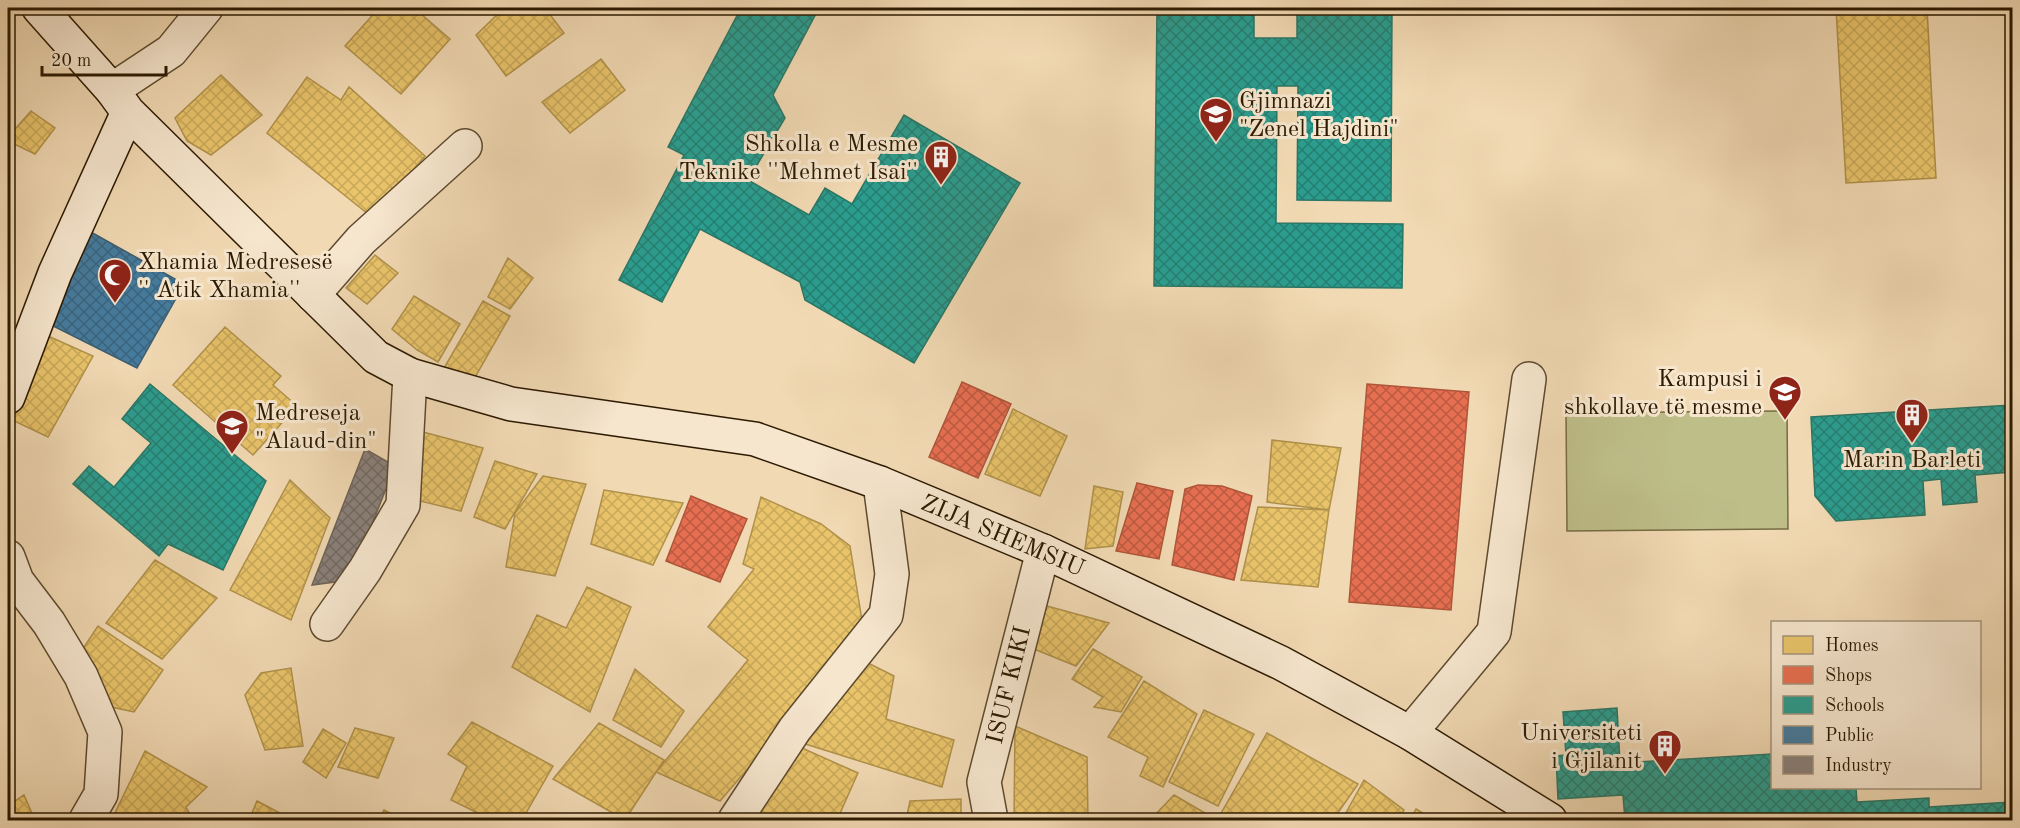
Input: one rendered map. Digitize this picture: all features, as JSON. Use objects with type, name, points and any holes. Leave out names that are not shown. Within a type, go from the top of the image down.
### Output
[{"type":"street","name":"ZIJA SHEMSIU","points":[[39,8],[120,101],[376,357],[410,375],[512,404],[755,439],[880,483],[1043,551],[1281,663],[1410,733],[1550,820]]},
{"type":"street","points":[[8,397],[120,101],[171,51],[206,8]]},
{"type":"street","points":[[314,295],[360,240],[465,146]]},
{"type":"street","points":[[327,624],[365,570],[403,505],[410,375]]},
{"type":"street","points":[[1410,733],[1494,632],[1529,380]]},
{"type":"street","points":[[735,820],[795,729],[886,615],[892,574],[880,483]]},
{"type":"street","name":"ISUF KIKI","points":[[991,820],[984,782],[1043,551]]},
{"type":"street","points":[[8,557],[17,582],[49,623],[81,676],[105,732],[101,794],[86,820]]},
{"type":"green space","points":[[1787,411],[1788,529],[1567,531],[1566,413]]},
{"type":"building: Homes","points":[[379,8],[414,8],[450,39],[401,94],[345,46]]},
{"type":"building: Homes","points":[[504,8],[545,8],[564,33],[506,76],[476,35]]},
{"type":"building: Homes","points":[[1836,8],[1927,8],[1936,178],[1846,183]]},
{"type":"building: Homes","points":[[601,59],[625,90],[570,133],[542,102]]},
{"type":"building: Homes","points":[[221,75],[262,115],[211,155],[187,141],[175,118]]},
{"type":"building: Homes","points":[[307,77],[341,100],[349,87],[425,156],[373,218],[267,133]]},
{"type":"building: Homes","points":[[31,111],[55,128],[35,154],[8,141],[8,137]]},
{"type":"building: Homes","points":[[375,255],[398,273],[367,304],[346,288]]},
{"type":"building: Homes","points":[[508,258],[533,278],[510,309],[488,297]]},
{"type":"building: Homes","points":[[414,296],[460,324],[438,362],[417,350],[392,329]]},
{"type":"building: Homes","points":[[483,301],[510,316],[474,379],[444,368]]},
{"type":"building: Homes","points":[[225,327],[281,376],[273,385],[297,406],[253,455],[173,385]]},
{"type":"building: Homes","points":[[48,336],[93,356],[48,437],[12,420]]},
{"type":"building: Homes","points":[[1013,409],[1067,436],[1040,496],[985,474]]},
{"type":"building: Homes","points":[[412,429],[483,448],[461,511],[412,499]]},
{"type":"building: Homes","points":[[1272,440],[1341,448],[1329,510],[1267,502]]},
{"type":"building: Homes","points":[[495,461],[537,474],[505,529],[474,517]]},
{"type":"building: Homes","points":[[543,476],[586,484],[555,576],[506,567],[515,513]]},
{"type":"building: Homes","points":[[290,480],[330,518],[291,620],[230,590]]},
{"type":"building: Homes","points":[[1094,486],[1123,492],[1113,546],[1085,549]]},
{"type":"building: Homes","points":[[604,490],[683,503],[653,565],[591,544]]},
{"type":"building: Homes","points":[[761,497],[821,524],[850,546],[864,633],[720,801],[656,772],[748,660],[708,627],[754,569],[743,564]]},
{"type":"building: Homes","points":[[1258,507],[1329,510],[1318,587],[1241,580]]},
{"type":"building: Homes","points":[[155,560],[217,598],[162,659],[106,623]]},
{"type":"building: Homes","points":[[587,587],[631,607],[590,712],[512,667],[537,615],[566,628]]},
{"type":"building: Homes","points":[[1036,603],[1109,623],[1076,666],[1024,645]]},
{"type":"building: Homes","points":[[98,626],[163,670],[134,712],[102,705],[76,659]]},
{"type":"building: Homes","points":[[1093,649],[1142,677],[1121,712],[1094,707],[1103,697],[1072,679]]},
{"type":"building: Homes","points":[[858,658],[894,676],[886,719],[954,740],[942,787],[799,742]]},
{"type":"building: Homes","points":[[291,668],[303,746],[265,750],[245,695],[261,673]]},
{"type":"building: Homes","points":[[635,669],[684,711],[661,747],[613,720]]},
{"type":"building: Homes","points":[[1144,681],[1197,714],[1163,787],[1140,776],[1148,757],[1108,737]]},
{"type":"building: Homes","points":[[1204,710],[1254,734],[1218,806],[1169,782]]},
{"type":"building: Homes","points":[[472,722],[553,766],[522,820],[492,820],[451,800],[467,766],[448,754]]},
{"type":"building: Homes","points":[[599,723],[664,760],[625,820],[553,779]]},
{"type":"building: Homes","points":[[1015,726],[1087,757],[1088,820],[1014,820]]},
{"type":"building: Homes","points":[[355,728],[394,738],[378,778],[338,767]]},
{"type":"building: Homes","points":[[323,729],[346,743],[326,778],[303,762]]},
{"type":"building: Homes","points":[[1267,733],[1358,784],[1333,820],[1228,820],[1220,815]]},
{"type":"building: Homes","points":[[793,744],[858,773],[837,820],[741,820]]},
{"type":"building: Homes","points":[[145,751],[207,787],[186,807],[193,820],[112,819]]},
{"type":"building: Homes","points":[[1364,780],[1404,810],[1398,820],[1342,820]]},
{"type":"building: Homes","points":[[24,795],[35,820],[8,820],[8,806]]},
{"type":"building: Homes","points":[[1174,795],[1217,820],[1159,820],[1153,817]]},
{"type":"building: Homes","points":[[961,799],[961,820],[906,820],[910,801]]},
{"type":"building: Homes","points":[[257,801],[293,820],[249,820]]},
{"type":"building: Homes","points":[[1416,809],[1434,820],[1410,820]]},
{"type":"building: Homes","points":[[384,810],[403,820],[378,820]]},
{"type":"building: Shops","points":[[962,382],[1011,404],[978,478],[929,457]]},
{"type":"building: Shops","points":[[1367,384],[1469,392],[1451,610],[1349,602]]},
{"type":"building: Shops","points":[[1137,483],[1173,491],[1159,559],[1116,551]]},
{"type":"building: Shops","points":[[1198,485],[1222,486],[1252,496],[1234,580],[1172,565],[1185,489]]},
{"type":"building: Shops","points":[[691,496],[747,519],[720,582],[666,561]]},
{"type":"building: Schools","name":"Shkolla e Mesme Teknike ''Mehmet Isai''","points":[[741,8],[819,8],[773,95],[785,118],[748,180],[809,215],[825,188],[852,204],[904,115],[1020,183],[914,363],[805,300],[800,282],[700,229],[662,302],[619,280],[684,155],[668,147]]},
{"type":"building: Schools","name":"Gjimnazi \"Zenel Hajdini\"","points":[[1157,8],[1254,8],[1254,38],[1297,38],[1297,8],[1392,8],[1391,201],[1297,200],[1298,86],[1277,86],[1276,223],[1403,224],[1402,288],[1154,286]]},
{"type":"building: Schools","points":[[150,384],[266,481],[223,570],[168,544],[159,556],[73,484],[89,466],[114,487],[151,443],[122,419]]},
{"type":"building: Schools","name":"Marin Barleti","points":[[2012,405],[2012,472],[1975,475],[1977,502],[1943,505],[1941,479],[1923,481],[1925,515],[1836,521],[1815,496],[1811,417]]},
{"type":"building: Schools","name":"Universiteti i Gjilanit","points":[[1617,708],[1620,763],[1771,754],[1771,789],[1856,789],[1857,802],[1929,798],[1929,807],[2012,802],[2012,820],[1625,820],[1623,795],[1558,799],[1556,756],[1566,755],[1563,712]]},
{"type":"building: Public","name":"Xhamia Medresesë '' Atik Xhamia''","points":[[89,231],[184,284],[137,368],[47,323]]},
{"type":"building: Industry","points":[[365,449],[395,466],[350,580],[312,585]]},
{"type":"place","name":"Gjimnazi \"Zenel Hajdini\"","points":[[1216,143]]},
{"type":"place","name":"Shkolla e Mesme Teknike ''Mehmet Isai''","points":[[941,186]]},
{"type":"place","name":"Xhamia Medresesë '' Atik Xhamia''","points":[[115,304]]},
{"type":"place","name":"Kampusi i shkollave të mesme","points":[[1785,421]]},
{"type":"place","name":"Marin Barleti","points":[[1912,444]]},
{"type":"place","name":"Medreseja \"Alaud-din\"","points":[[232,455]]},
{"type":"place","name":"Universiteti i Gjilanit","points":[[1665,775]]}]
